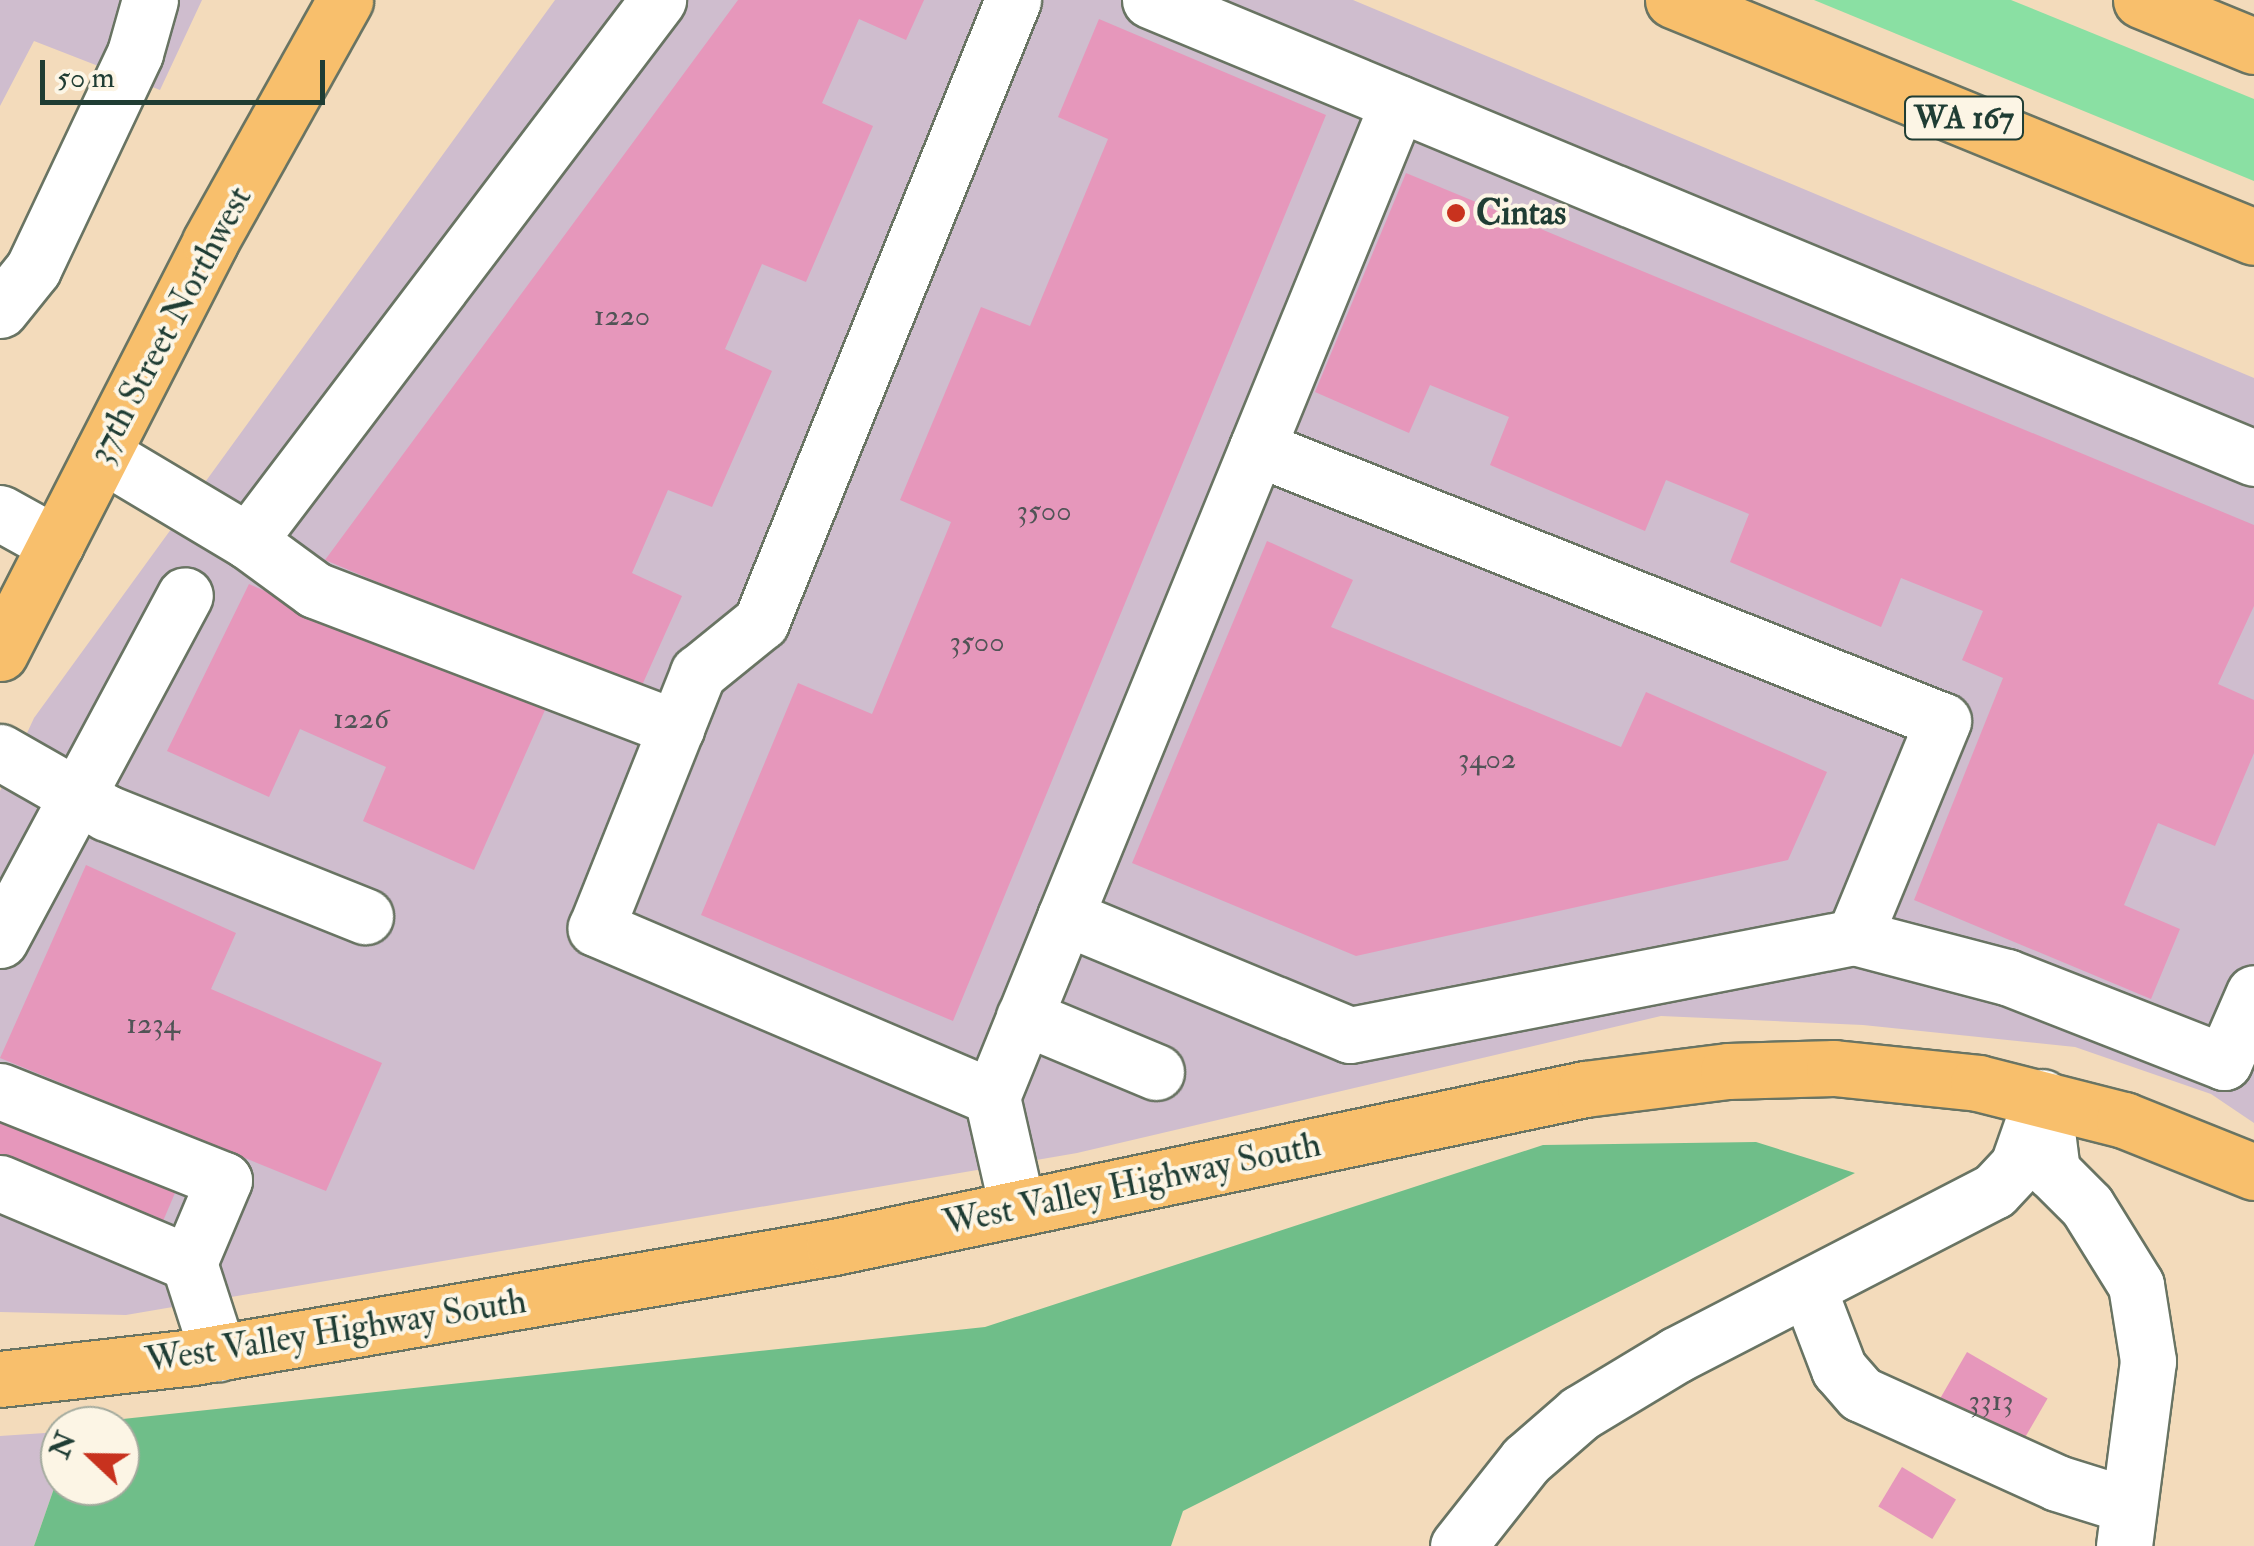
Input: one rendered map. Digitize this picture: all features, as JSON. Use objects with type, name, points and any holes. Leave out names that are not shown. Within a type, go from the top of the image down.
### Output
[{"type":"main road","name":"37th Street Northwest","points":[[0,652],[345,0]]},
{"type":"main road","name":"WA 167","points":[[1673,0],[2254,236]]},
{"type":"main road","points":[[2141,0],[2254,46]]},
{"type":"main road","name":"West Valley Highway South","points":[[0,1379],[218,1353],[834,1247],[1671,1076],[1834,1068],[1940,1078],[2042,1097],[2173,1138],[2254,1172]]},
{"type":"lane","points":[[0,310],[33,269],[136,53],[150,0]]},
{"type":"lane","points":[[248,541],[658,0]]},
{"type":"lane","points":[[992,1096],[596,928],[698,674],[760,622],[1013,0]]},
{"type":"lane","points":[[1150,0],[2254,458]]},
{"type":"lane","points":[[1017,1207],[992,1096],[1398,103]]},
{"type":"lane","points":[[1257,448],[1942,721],[1854,937]]},
{"type":"lane","points":[[102,454],[248,541],[314,590],[676,728]]},
{"type":"lane","points":[[0,513],[56,544]]},
{"type":"lane","points":[[0,940],[185,595]]},
{"type":"lane","points":[[0,752],[77,796],[365,916]]},
{"type":"lane","points":[[1065,917],[1350,1034],[1854,937],[2007,977],[2224,1062],[2254,993]]},
{"type":"lane","points":[[1024,1017],[1156,1072]]},
{"type":"lane","points":[[0,1090],[224,1180],[190,1263],[218,1353]]},
{"type":"lane","points":[[1808,1288],[1839,1369],[1862,1394],[2057,1484],[2126,1526],[2148,1361],[2136,1285],[2087,1206],[2052,1172],[2042,1097]]},
{"type":"lane","points":[[1458,1546],[1526,1460],[1580,1414],[1676,1355],[1994,1191],[2018,1165],[2042,1097]]},
{"type":"lane","points":[[0,1183],[190,1263]]},
{"type":"shaded area","points":[[0,0],[202,0],[160,90],[34,41],[0,106]]},
{"type":"shaded area","points":[[555,0],[1353,0],[2254,378],[2254,1123],[2211,1094],[2075,1047],[1863,1025],[1661,1016],[1077,1153],[126,1315],[0,1312],[0,791],[34,718]]},
{"type":"shaded area","points":[[40,1433],[40,1506],[48,1506],[34,1546],[0,1546],[0,1436]]},
{"type":"green space","points":[[1814,0],[2011,0],[2254,99],[2254,181]]},
{"type":"green space","points":[[1756,1142],[1855,1173],[1183,1511],[1171,1546],[34,1546],[48,1506],[140,1506],[140,1417],[985,1327],[1543,1145]]},
{"type":"building","points":[[738,0],[924,0],[906,40],[859,19],[822,103],[873,126],[806,282],[762,264],[725,349],[772,371],[712,507],[668,490],[632,573],[682,596],[639,692],[325,560]]},
{"type":"building","points":[[1099,19],[1326,115],[953,1021],[701,915],[798,683],[872,714],[951,522],[900,500],[981,307],[1030,326],[1108,139],[1058,117]]},
{"type":"building","points":[[1406,173],[2254,525],[2254,606],[2218,684],[2254,700],[2254,753],[2215,846],[2158,823],[2124,905],[2180,929],[2151,999],[1914,900],[2003,678],[1962,660],[1983,611],[1901,578],[1881,627],[1730,562],[1749,514],[1666,480],[1645,531],[1490,465],[1509,417],[1430,385],[1409,433],[1315,392]]},
{"type":"building","points":[[1267,541],[1353,580],[1331,627],[1621,747],[1646,692],[1827,772],[1788,860],[1356,956],[1132,863]]},
{"type":"building","points":[[249,584],[545,710],[474,870],[363,821],[386,767],[300,729],[269,797],[167,751]]},
{"type":"building","points":[[86,865],[236,933],[211,989],[382,1063],[326,1191],[0,1058]]},
{"type":"building","points":[[0,1101],[181,1178],[157,1235],[0,1168]]},
{"type":"building","points":[[1967,1352],[2048,1398],[2017,1451],[1936,1405]]},
{"type":"building","points":[[1902,1467],[1956,1499],[1932,1539],[1878,1506]]},
{"type":"place","name":"Cintas","points":[[1456,213]]}]
